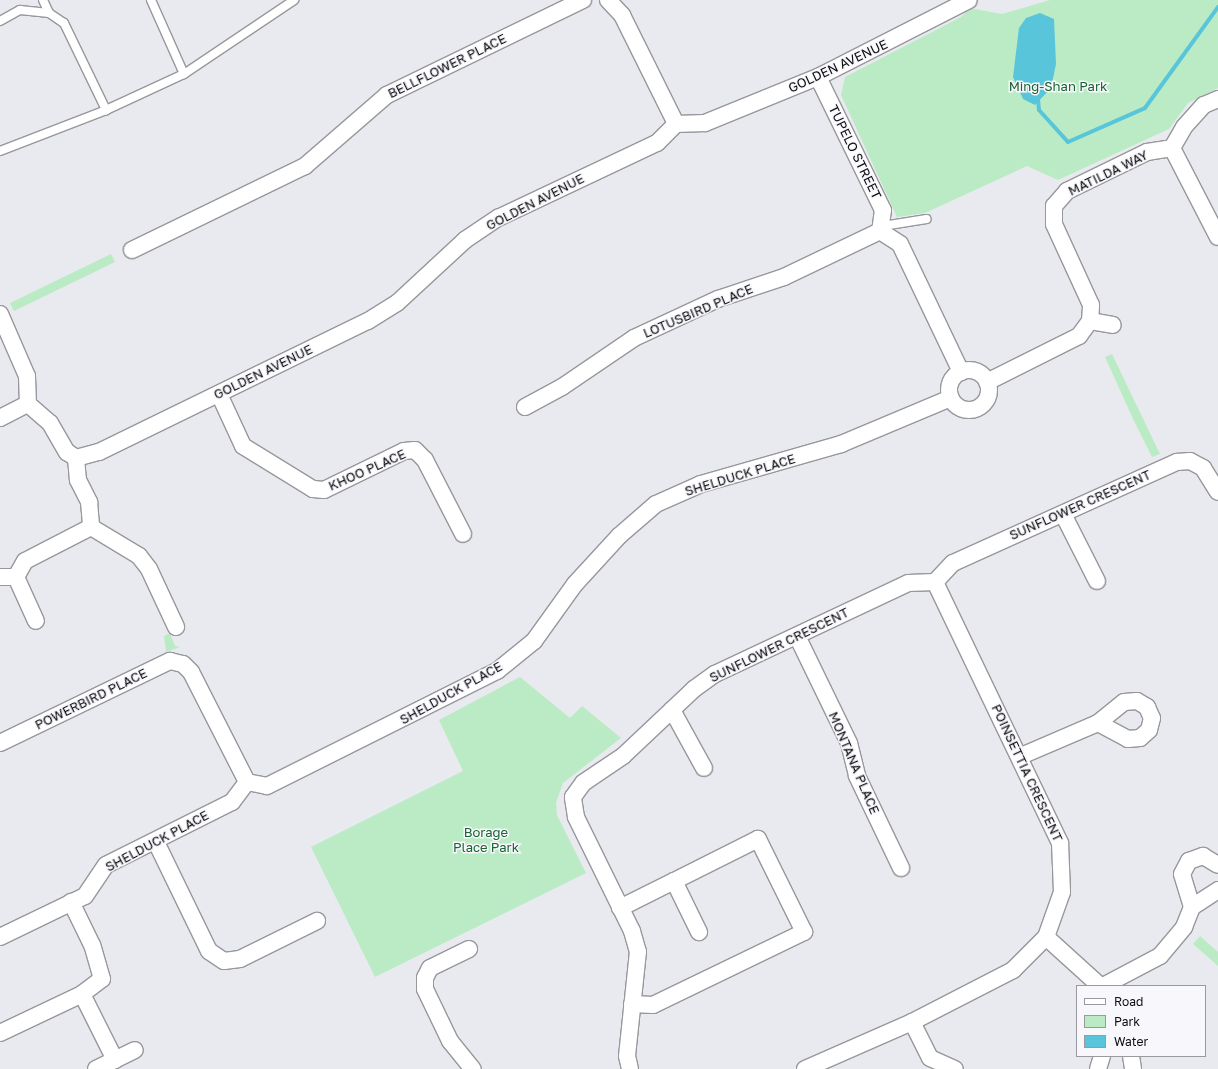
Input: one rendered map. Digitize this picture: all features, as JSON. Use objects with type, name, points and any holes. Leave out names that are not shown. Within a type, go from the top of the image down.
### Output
[{"type":"street","name":"BELLFLOWER PLACE","points":[[132,250],[305,166],[387,95],[584,0]]},
{"type":"street","points":[[608,0],[622,15],[676,124]]},
{"type":"street","name":"GOLDEN AVENUE","points":[[76,458],[99,452],[368,321],[397,303],[465,240],[498,218],[658,143],[676,124],[705,123],[818,77],[969,0]]},
{"type":"street","name":"TUPELO STREET","points":[[818,77],[883,210],[880,231]]},
{"type":"street","points":[[1218,99],[1204,105],[1184,127],[1172,148],[1218,237]]},
{"type":"street","name":"MATILDA WAY","points":[[1090,321],[1091,305],[1054,224],[1054,206],[1066,191],[1147,152],[1172,148]]},
{"type":"street","points":[[880,231],[900,244],[961,372]]},
{"type":"street","name":"LOTUSBIRD PLACE","points":[[525,407],[562,387],[634,338],[718,299],[784,277],[880,231]]},
{"type":"street","points":[[0,314],[27,376],[28,404],[50,423],[66,452],[76,458],[78,480],[90,502],[91,527]]},
{"type":"street","points":[[988,382],[1079,336],[1090,321],[1113,325]]},
{"type":"street","points":[[973,370],[988,382],[987,399],[978,408],[966,409],[952,398],[952,380],[961,372],[973,370]]},
{"type":"street","name":"KHOO PLACE","points":[[219,394],[243,446],[313,489],[324,490],[404,451],[415,450],[425,460],[463,534]]},
{"type":"street","name":"SHELDUCK PLACE","points":[[0,937],[71,902],[93,888],[106,865],[156,842],[232,802],[246,782],[267,786],[497,671],[534,641],[575,584],[618,536],[656,504],[701,484],[841,444],[952,398]]},
{"type":"street","points":[[0,418],[28,404]]},
{"type":"street","name":"SUNFLOWER CRESCENT","points":[[630,1069],[632,1004],[638,952],[620,908],[576,817],[573,797],[583,783],[623,756],[672,710],[715,674],[908,583],[935,582],[953,563],[1177,462],[1190,461],[1203,468],[1218,492]]},
{"type":"street","points":[[1063,514],[1097,581]]},
{"type":"street","points":[[16,577],[26,561],[91,527]]},
{"type":"street","points":[[91,527],[139,556],[149,568],[176,627]]},
{"type":"street","points":[[0,577],[16,577]]},
{"type":"street","points":[[16,577],[36,621]]},
{"type":"street","name":"POINSETTIA CRESCENT","points":[[805,1069],[912,1022],[1012,970],[1046,937],[1062,892],[1064,862],[1060,843],[1021,756],[935,582]]},
{"type":"street","name":"MONTANA PLACE","points":[[797,636],[848,743],[857,776],[901,868]]},
{"type":"street","name":"POWERBIRD PLACE","points":[[0,743],[170,661],[183,664],[191,672],[246,782]]},
{"type":"street","points":[[672,710],[704,768]]},
{"type":"street","points":[[1021,756],[1098,723]]},
{"type":"street","points":[[620,908],[758,839],[804,932],[653,1005],[632,1004]]},
{"type":"street","points":[[156,842],[209,952],[224,961],[240,959],[317,921]]},
{"type":"street","points":[[1192,907],[1182,874],[1189,861],[1203,856],[1218,865]]},
{"type":"street","points":[[674,881],[699,932]]},
{"type":"street","points":[[1103,985],[1160,956],[1184,927],[1192,907],[1218,890]]},
{"type":"street","points":[[0,1033],[98,985],[102,971],[71,902]]},
{"type":"street","points":[[1046,937],[1100,985]]},
{"type":"street","points":[[463,1066],[425,989],[425,978],[430,968],[469,949]]},
{"type":"street","points":[[82,994],[115,1060]]},
{"type":"street","points":[[912,1022],[928,1064],[955,1069]]},
{"type":"street","points":[[96,1069],[135,1050]]},
{"type":"street","points":[[1098,1069],[1102,1057]]},
{"type":"street","points":[[1131,1057],[1133,1069]]},
{"type":"lane","points":[[43,0],[49,13]]},
{"type":"lane","points":[[151,0],[184,74]]},
{"type":"lane","points":[[0,151],[106,110],[184,74],[294,0]]},
{"type":"lane","points":[[0,21],[20,10],[49,13],[64,23],[106,110]]},
{"type":"lane","points":[[880,231],[889,225],[927,219]]},
{"type":"green space","name":"Ming-Shan Park","points":[[1050,0],[1218,0],[1218,88],[1188,103],[1169,129],[1058,180],[1027,166],[925,213],[897,217],[841,95],[845,77],[961,17],[970,8],[1002,14]]},
{"type":"green space","points":[[111,254],[115,262],[14,311],[10,303]]},
{"type":"green space","points":[[1112,354],[1160,454],[1152,457],[1134,421],[1105,357]]},
{"type":"green space","points":[[170,633],[175,646],[180,647],[166,652],[164,636]]},
{"type":"green space","name":"Borage Place Park","points":[[520,677],[570,718],[582,706],[621,738],[563,783],[556,803],[557,815],[586,873],[375,977],[311,847],[463,771],[439,720]]},
{"type":"green space","points":[[1200,936],[1218,952],[1218,966],[1193,944]]},
{"type":"water","points":[[1040,13],[1054,19],[1056,64],[1051,88],[1035,105],[1023,99],[1013,77],[1019,28],[1026,18]]},
{"type":"waterway","points":[[1038,99],[1039,110],[1068,142],[1145,108],[1218,7]]}]
